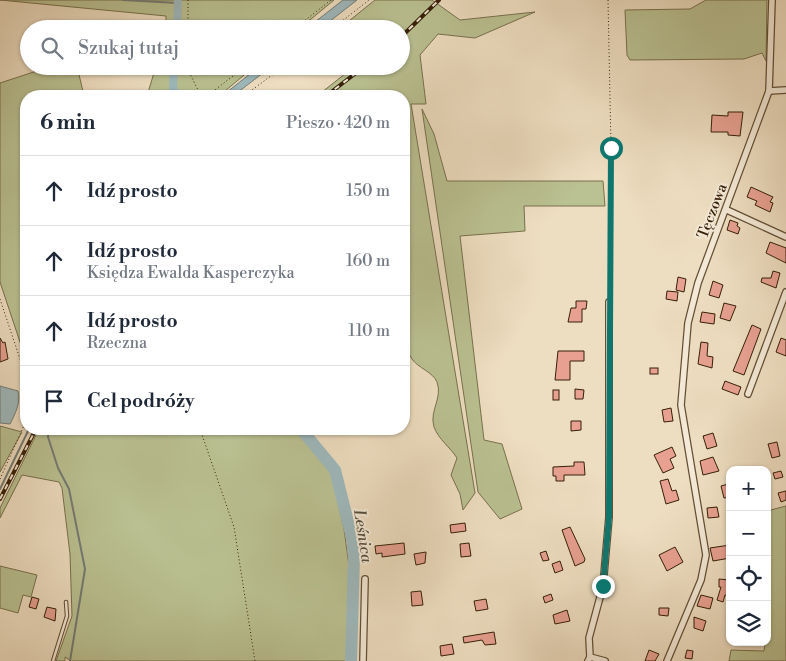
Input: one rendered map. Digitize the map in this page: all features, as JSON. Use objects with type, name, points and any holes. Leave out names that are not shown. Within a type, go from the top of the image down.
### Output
[{"type":"street","name":"Tęczowa","points":[[667,661],[700,580],[706,554],[684,433],[681,405],[688,323],[698,283],[727,210],[769,91],[772,0]]},
{"type":"street","points":[[769,91],[786,90]]},
{"type":"street","points":[[727,210],[786,237]]},
{"type":"street","points":[[748,394],[786,292]]},
{"type":"street","points":[[605,661],[589,659],[589,638],[603,586],[609,517],[609,302]]},
{"type":"street","points":[[363,661],[365,579]]},
{"type":"lane","points":[[54,661],[67,616],[66,602]]},
{"type":"path","points":[[188,0],[188,20]]},
{"type":"path","points":[[305,20],[331,0]]},
{"type":"path","points":[[343,20],[369,0]]},
{"type":"path","points":[[608,0],[611,148],[609,302]]},
{"type":"path","points":[[190,75],[198,90]]},
{"type":"path","points":[[215,90],[234,75]]},
{"type":"path","points":[[252,90],[272,75]]},
{"type":"path","points":[[0,298],[20,359]]},
{"type":"path","points":[[0,479],[20,434]]},
{"type":"path","points":[[202,435],[234,527],[255,661]]},
{"type":"green space","points":[[0,0],[334,0],[310,20],[166,20],[166,16]]},
{"type":"green space","points":[[375,0],[432,0],[460,20],[535,12],[475,38],[438,34],[420,55],[426,104],[411,104],[475,493],[463,510],[460,494],[451,475],[457,458],[434,427],[433,415],[438,394],[437,382],[432,375],[418,365],[410,356],[410,90],[325,90],[344,75],[410,75],[410,20],[350,20]]},
{"type":"green space","points":[[706,0],[767,0],[766,61],[762,53],[744,59],[630,60],[627,55],[625,10],[690,9]]},
{"type":"green space","points":[[24,75],[79,75],[83,90],[20,90],[20,342],[0,282],[0,83]]},
{"type":"green space","points":[[153,75],[244,75],[226,90],[149,90]]},
{"type":"green space","points":[[422,109],[434,134],[447,181],[603,181],[605,206],[524,206],[525,231],[460,236],[484,440],[502,444],[522,509],[500,519],[478,492]]},
{"type":"green space","points":[[0,426],[20,431],[20,435],[0,472]]},
{"type":"green space","points":[[36,435],[300,435],[331,471],[344,529],[349,566],[347,661],[71,661],[65,657],[65,661],[56,661],[72,616],[70,554],[62,488],[59,482],[22,475],[0,518],[0,508]]},
{"type":"green space","points":[[786,506],[786,661],[729,661],[731,650],[764,651],[765,646],[771,646],[771,510]]},
{"type":"green space","points":[[0,566],[37,575],[31,597],[23,595],[18,613],[0,608]]},
{"type":"water","points":[[343,0],[357,0],[331,20],[317,20]]},
{"type":"water","points":[[249,75],[260,75],[241,90],[230,90]]},
{"type":"water","points":[[0,386],[18,391],[18,404],[10,424],[0,423]]},
{"type":"building","points":[[728,112],[743,112],[740,136],[728,135],[728,132],[711,132],[712,115],[728,116]]},
{"type":"building","points":[[751,187],[773,197],[770,202],[773,203],[770,212],[755,205],[757,201],[747,197]]},
{"type":"building","points":[[730,220],[738,223],[737,226],[740,228],[738,234],[727,230]]},
{"type":"building","points":[[770,242],[786,248],[786,263],[766,253]]},
{"type":"building","points":[[773,271],[780,273],[776,288],[761,282],[762,278],[771,278]]},
{"type":"building","points":[[678,277],[686,279],[684,292],[676,290]]},
{"type":"building","points":[[713,281],[723,285],[719,298],[709,295]]},
{"type":"building","points":[[667,291],[678,292],[677,301],[666,299]]},
{"type":"building","points":[[576,301],[587,301],[586,309],[582,309],[582,322],[568,322],[571,308],[576,308]]},
{"type":"building","points":[[724,303],[736,306],[730,321],[720,318]]},
{"type":"building","points":[[702,312],[715,314],[714,324],[700,322]]},
{"type":"building","points":[[752,325],[761,329],[744,375],[733,371]]},
{"type":"building","points":[[0,338],[3,343],[5,342],[8,359],[0,362]]},
{"type":"building","points":[[781,338],[786,340],[786,356],[776,352]]},
{"type":"building","points":[[701,342],[708,343],[707,356],[713,357],[712,368],[698,364]]},
{"type":"building","points":[[558,351],[584,351],[584,361],[570,361],[570,380],[555,380]]},
{"type":"building","points":[[650,368],[658,368],[658,374],[650,374]]},
{"type":"building","points":[[725,381],[741,387],[738,395],[722,389]]},
{"type":"building","points":[[575,389],[584,390],[583,399],[575,399]]},
{"type":"building","points":[[553,390],[559,390],[559,400],[553,400]]},
{"type":"building","points":[[671,408],[673,421],[664,422],[662,410]]},
{"type":"building","points":[[571,421],[581,421],[581,430],[571,431]]},
{"type":"building","points":[[713,433],[717,446],[707,449],[703,436]]},
{"type":"building","points":[[777,442],[780,456],[772,458],[768,444]]},
{"type":"building","points":[[672,447],[676,456],[670,459],[674,468],[663,473],[654,455]]},
{"type":"building","points":[[713,457],[719,471],[703,475],[700,461]]},
{"type":"building","points":[[574,462],[584,462],[585,475],[564,475],[564,481],[556,481],[556,476],[553,476],[553,467],[574,466]]},
{"type":"building","points":[[781,471],[783,477],[775,479],[773,473]]},
{"type":"building","points":[[668,479],[672,491],[676,490],[679,500],[666,504],[660,481]]},
{"type":"building","points":[[726,485],[726,498],[724,498],[721,486]]},
{"type":"building","points":[[786,491],[786,500],[781,502],[778,493]]},
{"type":"building","points":[[717,507],[719,517],[708,518],[707,508]]},
{"type":"building","points":[[465,523],[466,531],[451,533],[450,525]]},
{"type":"building","points":[[570,527],[585,559],[584,562],[575,566],[562,530]]},
{"type":"building","points":[[404,543],[405,554],[382,557],[382,553],[376,554],[375,546]]},
{"type":"building","points":[[469,543],[471,556],[461,557],[460,544]]},
{"type":"building","points":[[726,546],[726,559],[713,561],[710,548]]},
{"type":"building","points":[[675,547],[683,562],[667,571],[659,555]]},
{"type":"building","points":[[546,551],[549,560],[543,561],[540,553]]},
{"type":"building","points":[[426,552],[425,563],[416,565],[414,554]]},
{"type":"building","points":[[560,561],[563,570],[555,573],[552,564]]},
{"type":"building","points":[[719,579],[726,580],[726,595],[723,602],[717,600],[721,587],[719,587]]},
{"type":"building","points":[[421,591],[423,605],[412,606],[411,592]]},
{"type":"building","points":[[551,594],[553,600],[545,603],[543,597]]},
{"type":"building","points":[[701,595],[713,598],[710,609],[697,606]]},
{"type":"building","points":[[32,597],[39,599],[36,609],[29,607]]},
{"type":"building","points":[[486,599],[488,609],[476,611],[474,601]]},
{"type":"building","points":[[47,607],[56,609],[55,621],[44,617]]},
{"type":"building","points":[[659,608],[669,608],[668,616],[659,615]]},
{"type":"building","points":[[567,610],[570,621],[555,624],[553,615]]},
{"type":"building","points":[[694,617],[706,621],[703,631],[694,628]]},
{"type":"building","points":[[494,632],[496,644],[485,645],[482,640],[464,643],[463,637]]},
{"type":"building","points":[[452,644],[454,654],[441,656],[440,646]]},
{"type":"building","points":[[649,650],[659,654],[655,661],[645,661]]},
{"type":"building","points":[[687,650],[693,651],[692,659],[685,658]]},
{"type":"waterway","points":[[123,0],[178,3]]},
{"type":"waterway","points":[[177,20],[178,0]]},
{"type":"waterway","points":[[174,75],[174,90]]},
{"type":"waterway","points":[[0,489],[26,435]]},
{"type":"waterway","points":[[48,435],[58,468],[69,489],[85,569],[70,661]]},
{"type":"waterway","name":"Leśnica","points":[[306,435],[335,470],[352,538],[354,558],[351,661]]},
{"type":"railway","points":[[410,28],[439,0]]},
{"type":"railway","points":[[334,90],[353,75]]},
{"type":"railway","points":[[0,499],[33,435]]},
{"type":"route","points":[[603,586],[609,517],[611,148]]}]
